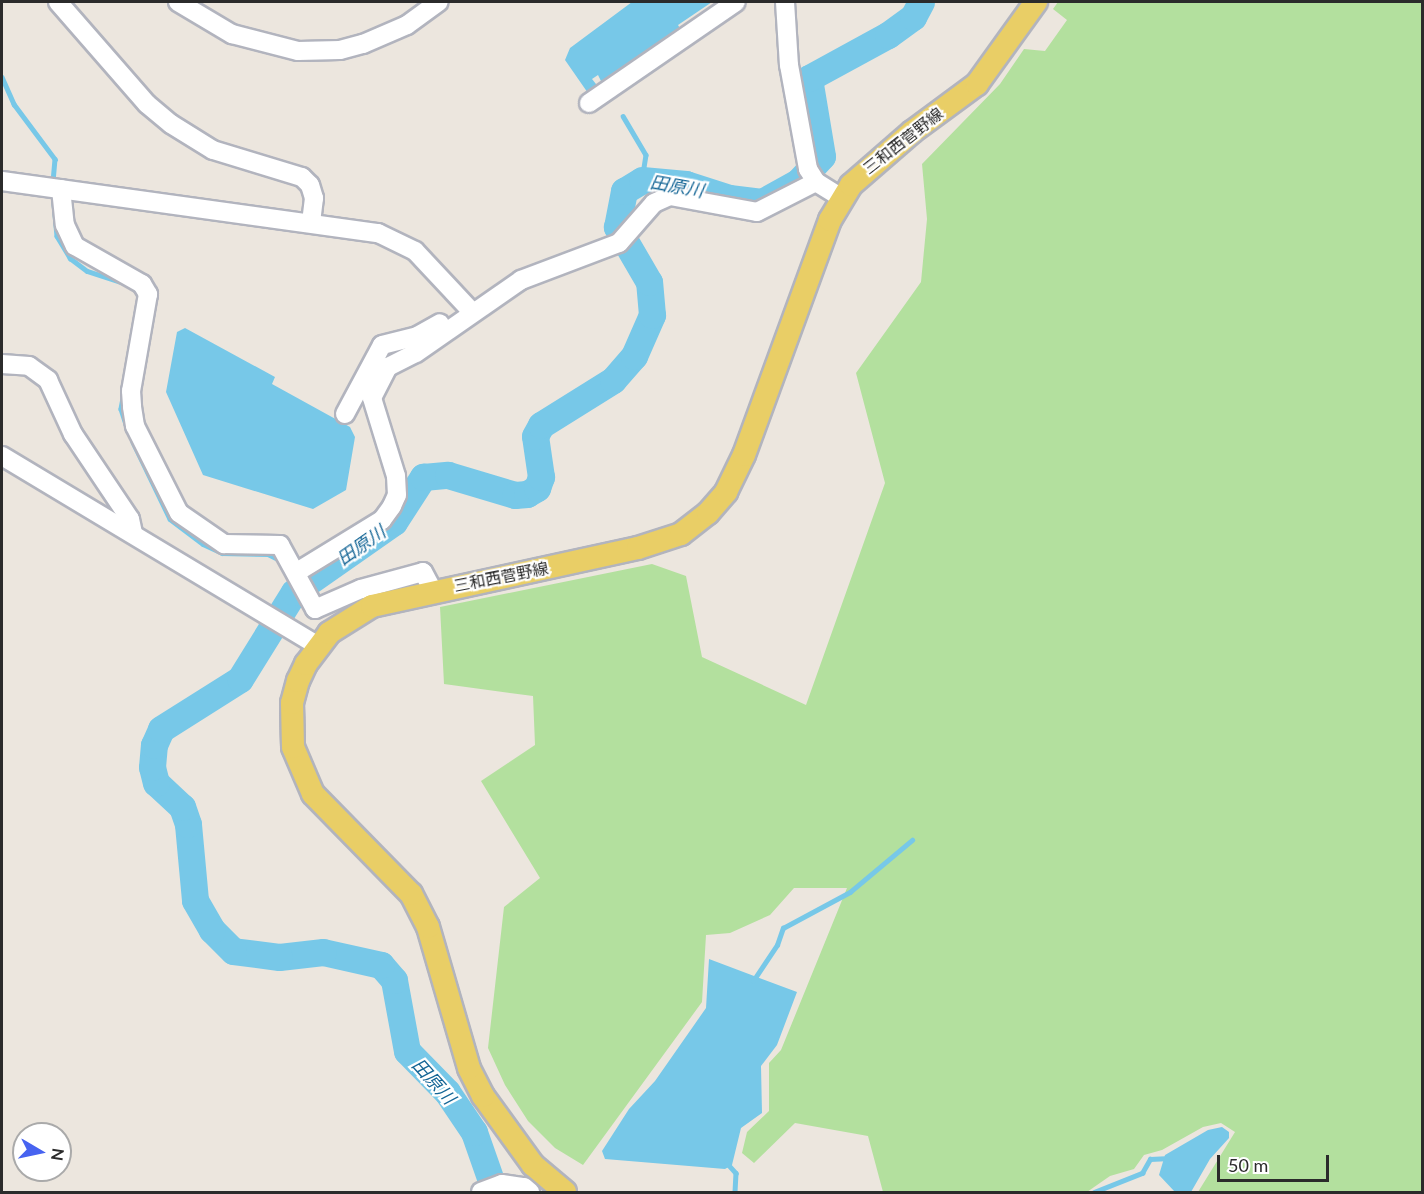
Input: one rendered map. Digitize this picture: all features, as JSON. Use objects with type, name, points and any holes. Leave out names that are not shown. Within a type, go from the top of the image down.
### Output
[{"type":"main road","name":"三和西菅野線","points":[[565,1192],[533,1165],[483,1096],[469,1068],[428,927],[411,894],[319,801],[298,766],[291,727],[292,704],[306,663],[318,646],[343,621],[372,606],[638,548],[681,534],[708,513],[726,492],[744,455],[830,220],[843,199],[860,175],[977,84],[1036,2]]},
{"type":"street","points":[[58,2],[147,104],[171,124],[213,150],[302,177],[310,185],[314,198],[311,223]]},
{"type":"street","points":[[178,2],[212,24],[253,42],[276,48],[318,51],[340,50],[386,36],[439,2]]},
{"type":"street","points":[[589,102],[736,2]]},
{"type":"street","points":[[785,2],[789,65],[812,176],[843,199]]},
{"type":"street","points":[[345,414],[382,345],[426,332],[521,279],[624,239],[654,203],[670,196],[757,212],[812,176]]},
{"type":"street","points":[[2,181],[378,233],[415,251],[469,308]]},
{"type":"street","points":[[55,188],[65,225],[75,246],[142,284],[148,294],[130,391],[132,407],[135,426],[166,494],[179,513],[208,536],[224,544],[280,545],[315,609],[361,589],[423,572],[433,591]]},
{"type":"street","points":[[300,579],[382,520],[392,506],[396,476],[376,418],[372,398],[377,382],[388,367],[416,353],[469,308]]},
{"type":"street","points":[[2,364],[29,366],[48,380],[73,434],[130,519],[134,532]]},
{"type":"street","points":[[2,456],[134,532],[318,646]]},
{"type":"street","points":[[482,1191],[502,1184],[524,1187],[530,1192]]},
{"type":"green space","points":[[1058,2],[1422,2],[1422,1192],[1198,1192],[1235,1132],[1221,1123],[1203,1127],[1162,1150],[1144,1155],[1134,1169],[1110,1176],[1087,1192],[883,1192],[868,1136],[795,1123],[754,1163],[742,1153],[747,1132],[769,1111],[769,1063],[781,1050],[847,888],[794,888],[770,915],[730,933],[706,935],[702,1002],[583,1165],[555,1148],[528,1121],[505,1085],[488,1048],[504,907],[540,878],[481,781],[535,745],[533,696],[444,684],[440,607],[652,564],[686,576],[702,657],[806,705],[885,483],[856,373],[921,282],[927,219],[922,164],[1000,84],[1024,49],[1045,51],[1067,20],[1053,9]]},
{"type":"water","points":[[632,2],[712,2],[678,25],[682,32],[604,87],[598,75],[592,79],[600,89],[590,96],[565,60],[570,48]]},
{"type":"water","points":[[185,328],[275,377],[272,384],[350,427],[355,437],[346,490],[313,509],[203,475],[166,392],[177,332]]},
{"type":"water","points":[[709,959],[797,992],[777,1045],[761,1066],[762,1113],[741,1128],[732,1165],[725,1169],[605,1159],[602,1151],[629,1109],[655,1081],[706,1008]]},
{"type":"water","points":[[1222,1127],[1229,1132],[1229,1138],[1210,1159],[1191,1192],[1175,1192],[1159,1175],[1165,1155],[1208,1130]]},
{"type":"waterway","name":"田原川","points":[[495,1192],[474,1132],[447,1092],[407,1051],[394,980],[381,965],[323,952],[279,957],[233,951],[212,930],[195,900],[188,824],[182,807],[156,783],[152,767],[154,745],[161,729],[240,679],[294,592],[394,522],[423,477],[448,475],[515,495],[527,494],[537,488],[541,477],[535,436],[541,425],[613,380],[634,356],[652,315],[649,282],[617,227],[624,191],[642,180],[686,184],[729,198],[762,202],[798,182],[822,156],[809,78],[888,35],[913,17],[921,2]]},
{"type":"waterway","points":[[2,77],[14,104],[55,159],[53,184]]},
{"type":"waterway","points":[[623,116],[646,155],[642,180]]},
{"type":"waterway","points":[[53,193],[57,236],[70,258],[87,271],[124,283]]},
{"type":"waterway","points":[[124,393],[121,409],[127,428]]},
{"type":"waterway","points":[[133,442],[170,519],[203,544],[222,553],[268,554],[280,560]]},
{"type":"waterway","points":[[753,981],[777,945],[783,928],[850,892],[912,840]]},
{"type":"waterway","points":[[1094,1192],[1142,1173],[1150,1159],[1170,1158]]},
{"type":"waterway","points":[[726,1162],[736,1173],[735,1192]]}]
